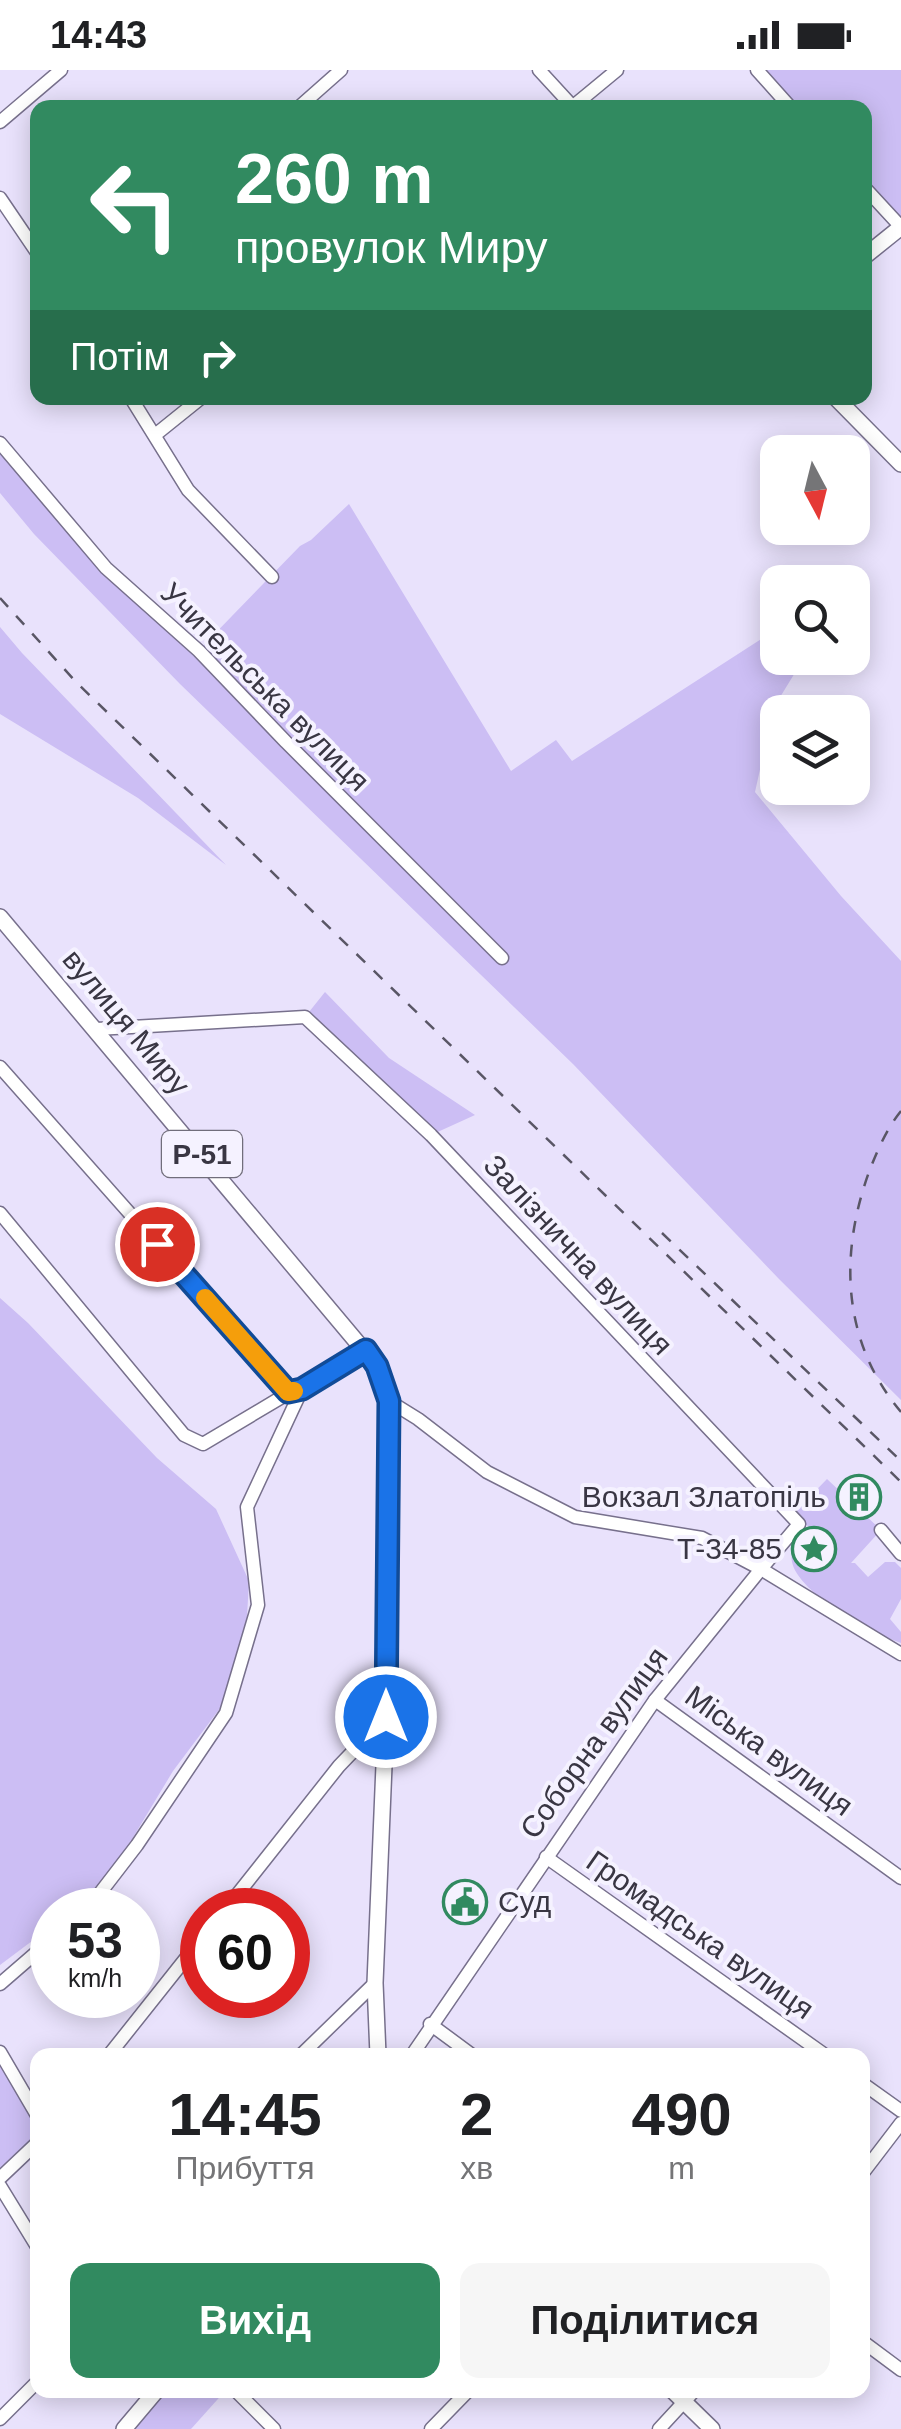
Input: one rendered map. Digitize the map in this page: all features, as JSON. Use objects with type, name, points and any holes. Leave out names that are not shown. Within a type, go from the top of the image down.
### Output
[{"type":"main road","points":[[872,250],[901,227]]},
{"type":"main road","points":[[843,405],[901,464]]},
{"type":"main road","name":"вулиця Миру","points":[[0,916],[366,1350],[377,1366],[389,1401]]},
{"type":"main road","name":"Р-51","points":[[378,2048],[375,1983],[386,1717],[389,1401]]},
{"type":"main road","points":[[124,2429],[148,2398]]},
{"type":"main road","points":[[691,2398],[712,2429]]},
{"type":"street","points":[[0,122],[61,70]]},
{"type":"street","points":[[307,100],[341,70]]},
{"type":"street","points":[[539,70],[566,100]]},
{"type":"street","points":[[581,100],[617,70]]},
{"type":"street","points":[[757,70],[784,100]]},
{"type":"street","points":[[872,196],[901,227]]},
{"type":"street","points":[[0,198],[30,242]]},
{"type":"street","points":[[136,405],[188,490],[272,577]]},
{"type":"street","points":[[155,435],[193,405]]},
{"type":"street","name":"Учительська вулиця","points":[[0,443],[106,568],[199,650],[502,958]]},
{"type":"street","name":"Залізнична вулиця","points":[[97,1029],[305,1017],[431,1135],[799,1524],[762,1569]]},
{"type":"street","points":[[0,1067],[295,1390]]},
{"type":"street","points":[[0,1213],[184,1435],[202,1444],[366,1350]]},
{"type":"street","points":[[104,1888],[226,1713],[258,1606],[247,1506],[295,1390]]},
{"type":"street","points":[[389,1401],[487,1472],[575,1517],[702,1538],[762,1569],[901,1654]]},
{"type":"street","points":[[881,1530],[901,1554]]},
{"type":"street","name":"Соборна вулиця","points":[[416,2048],[655,1700],[762,1569]]},
{"type":"street","name":"Міська вулиця","points":[[655,1700],[901,1878]]},
{"type":"street","points":[[242,1888],[339,1766],[386,1717]]},
{"type":"street","name":"Громадська вулиця","points":[[546,1857],[815,2048]]},
{"type":"street","points":[[0,1984],[30,1958]]},
{"type":"street","points":[[115,2048],[180,1966]]},
{"type":"street","points":[[308,2048],[375,1983]]},
{"type":"street","points":[[430,2024],[463,2048]]},
{"type":"street","points":[[0,2052],[30,2103]]},
{"type":"street","points":[[870,2088],[901,2111]]},
{"type":"street","points":[[870,2164],[901,2123]]},
{"type":"street","points":[[0,2178],[30,2150]]},
{"type":"street","points":[[0,2186],[30,2235]]},
{"type":"street","points":[[870,2348],[901,2370]]},
{"type":"street","points":[[0,2419],[30,2388]]},
{"type":"street","points":[[243,2398],[274,2429]]},
{"type":"street","points":[[431,2429],[461,2398]]},
{"type":"street","points":[[659,2429],[688,2398]]},
{"type":"shaded area","points":[[757,70],[901,70],[901,227],[872,196],[872,100],[785,100]]},
{"type":"shaded area","points":[[0,443],[106,568],[199,650],[300,546],[349,504],[511,771],[556,740],[572,761],[760,640],[760,675],[794,675],[781,695],[760,695],[760,770],[755,792],[760,805],[766,805],[901,961],[901,1400],[573,1064],[180,684],[34,534],[0,493]]},
{"type":"shaded area","points":[[0,627],[226,865],[138,798],[0,714]]},
{"type":"shaded area","points":[[325,992],[389,1058],[475,1115],[431,1135],[305,1017]]},
{"type":"shaded area","points":[[0,1298],[157,1458],[216,1509],[249,1581],[245,1652],[224,1703],[173,1771],[103,1888],[30,1888],[30,1942],[0,1965]]},
{"type":"shaded area","points":[[827,1479],[881,1530],[851,1563],[868,1577],[885,1562],[895,1562],[901,1568],[901,1599],[890,1619],[901,1632],[901,1643],[863,1626],[818,1596],[800,1578],[792,1561],[796,1546],[815,1533],[794,1513]]},
{"type":"shaded area","points":[[0,2052],[30,2103],[30,2149],[0,2178]]},
{"type":"shaded area","points":[[150,2398],[219,2398],[191,2429],[124,2429]]},
{"type":"railway","points":[[0,598],[76,682],[901,1482]]},
{"type":"railway","points":[[901,1111],[869,1172],[859,1203],[850,1266],[857,1327],[867,1357],[901,1412]]},
{"type":"railway","points":[[662,1233],[901,1461]]},
{"type":"slow traffic","points":[[205,1298],[288,1392],[294,1391]]},
{"type":"place","name":"Вокзал Златопіль","points":[[859,1497]]},
{"type":"place","name":"Т-34-85","points":[[814,1549]]},
{"type":"place","name":"Суд","points":[[465,1902]]},
{"type":"route","points":[[157,1244],[288,1392],[302,1389],[366,1350],[377,1366],[389,1401],[386,1717]]}]
